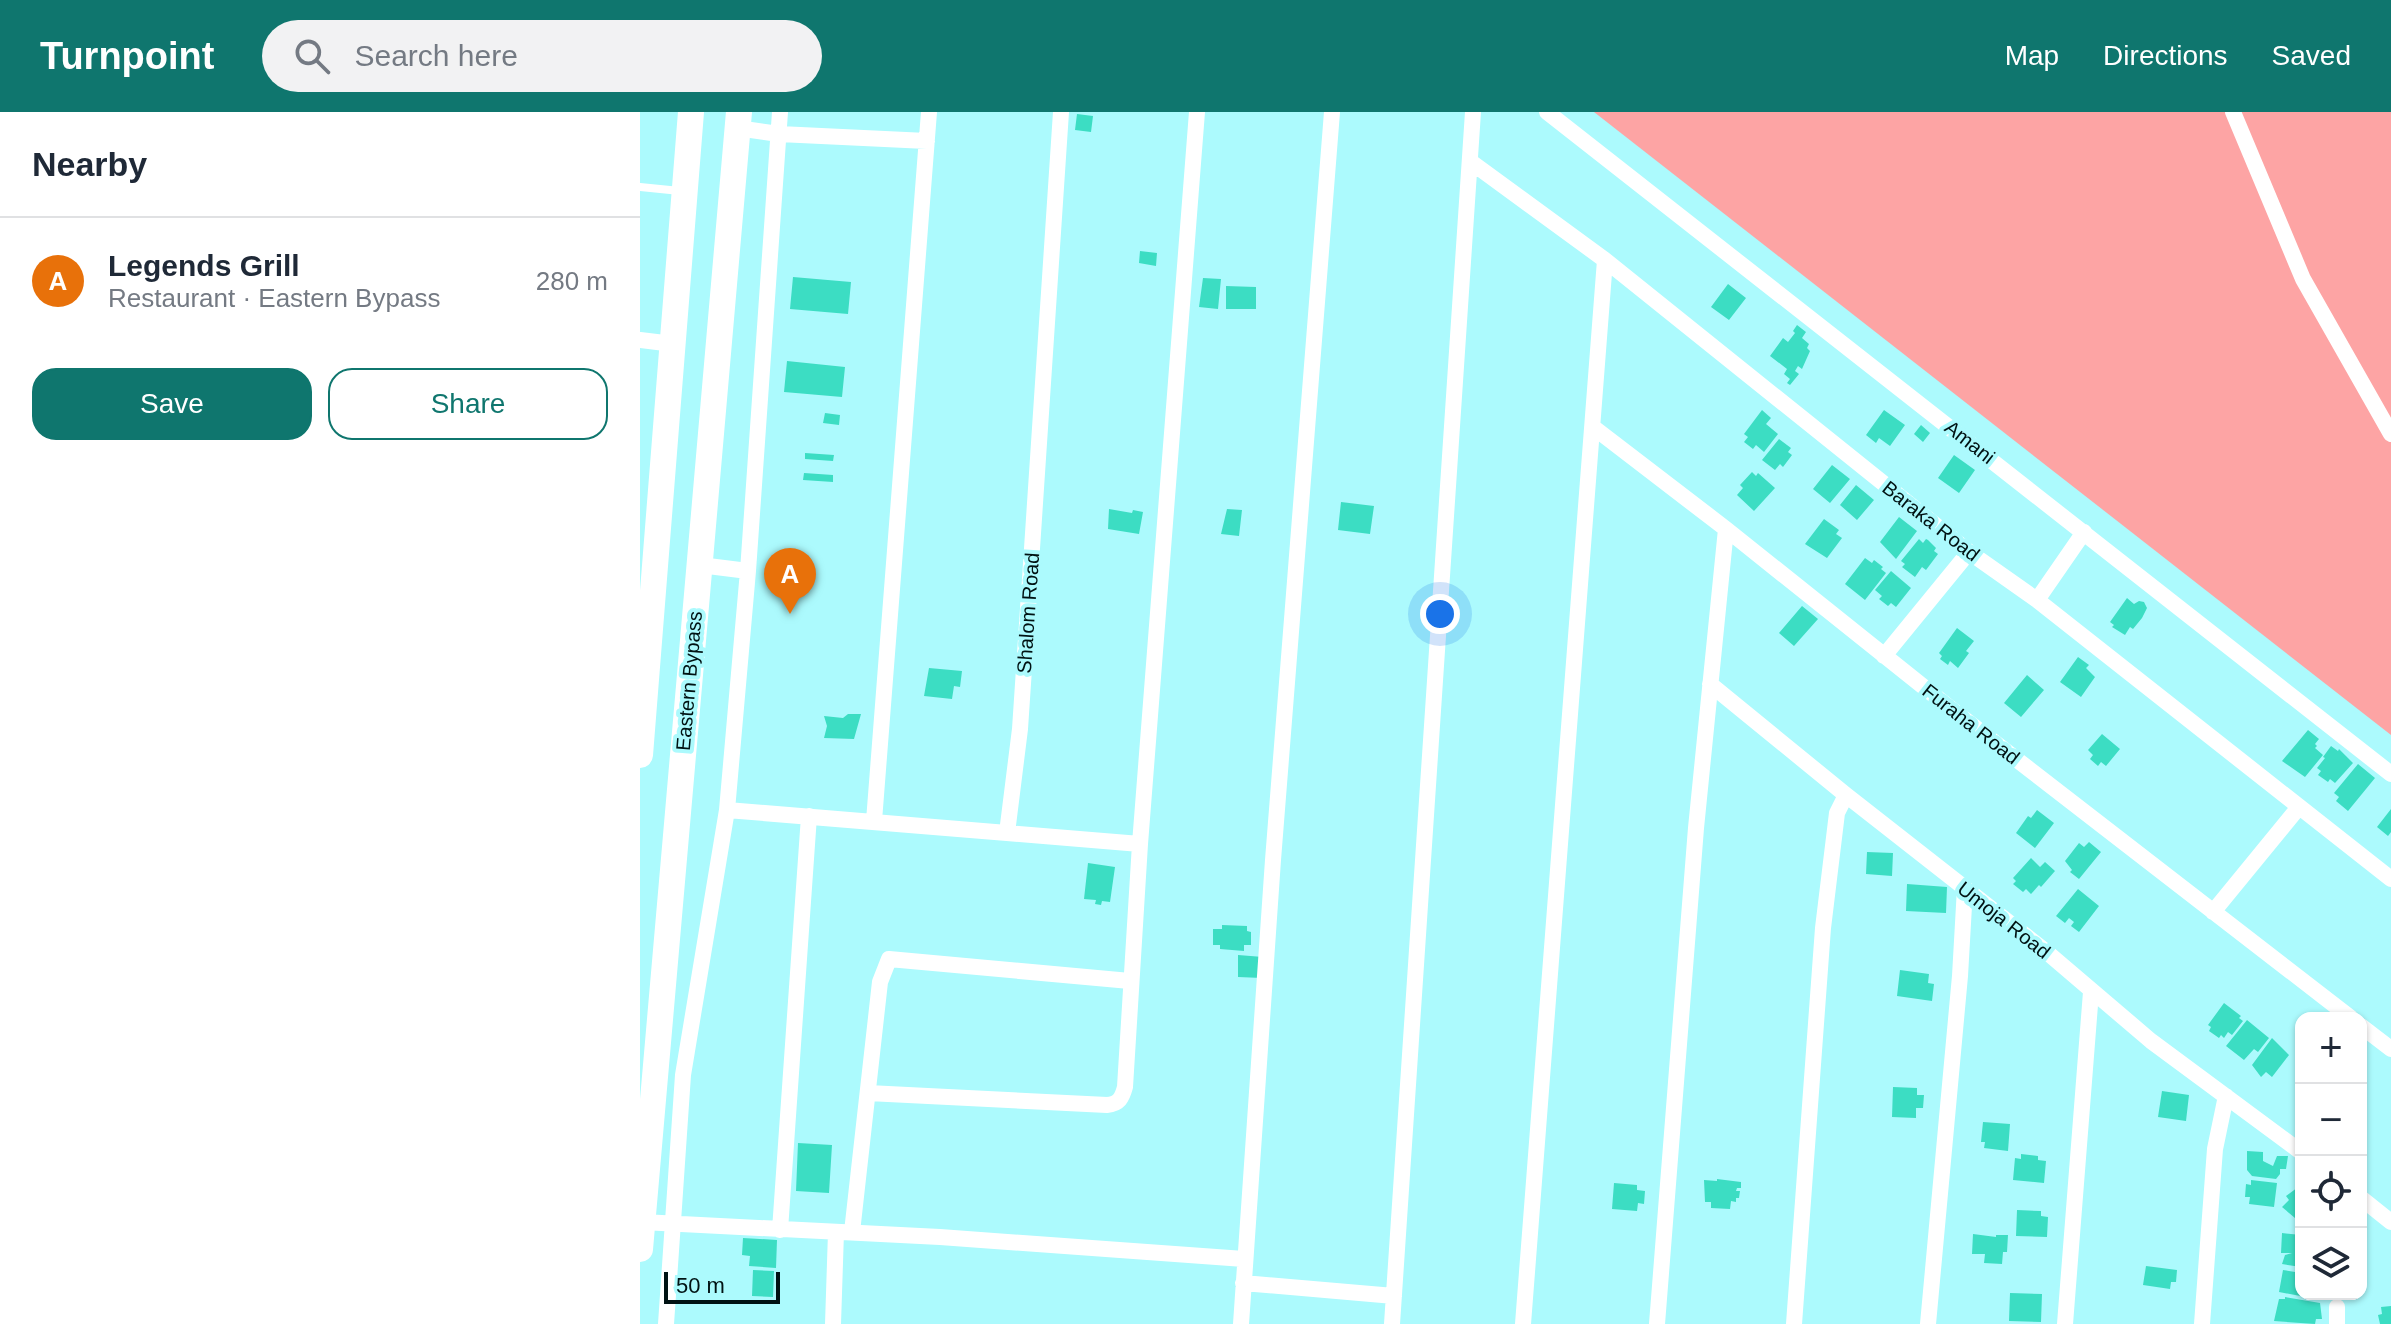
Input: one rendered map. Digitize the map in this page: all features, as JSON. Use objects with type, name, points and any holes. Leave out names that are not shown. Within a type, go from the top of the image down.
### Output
[{"type":"main road","points":[[640,748],[649,535],[673,344],[691,112]]},
{"type":"main road","name":"Eastern Bypass","points":[[640,1249],[738,120]]},
{"type":"street","points":[[666,1324],[683,1075],[727,810],[748,571],[780,112]]},
{"type":"street","points":[[874,821],[929,112]]},
{"type":"street","name":"Shalom Road","points":[[1007,833],[1021,714],[1061,112]]},
{"type":"street","points":[[868,1093],[1113,1105],[1122,1096],[1197,112]]},
{"type":"street","points":[[1241,1324],[1332,112]]},
{"type":"street","points":[[1392,1324],[1473,112]]},
{"type":"street","name":"Amani","points":[[1547,112],[2391,774]]},
{"type":"street","points":[[2233,112],[2303,279],[2391,434]]},
{"type":"street","points":[[738,120],[779,134],[927,141]]},
{"type":"street","name":"Baraka Road","points":[[1471,162],[1605,260],[1969,552],[2037,600],[2391,879]]},
{"type":"street","points":[[1523,1324],[1605,260]]},
{"type":"street","points":[[640,340],[673,344]]},
{"type":"street","name":"Furaha Road","points":[[1593,427],[2343,1012]]},
{"type":"street","points":[[1657,1324],[1696,828],[1726,529]]},
{"type":"street","points":[[2037,600],[2084,532]]},
{"type":"street","points":[[1884,656],[1969,552]]},
{"type":"street","points":[[700,565],[748,571]]},
{"type":"street","name":"Umoja Road","points":[[1710,684],[2049,954],[2151,1041],[2295,1148]]},
{"type":"street","points":[[1794,1324],[1823,928],[1837,813],[1846,795]]},
{"type":"street","points":[[2213,912],[2299,807]]},
{"type":"street","points":[[727,810],[1140,844]]},
{"type":"street","points":[[780,1230],[809,816]]},
{"type":"street","points":[[1928,1324],[1960,976],[1965,888]]},
{"type":"street","points":[[833,1324],[844,1232],[868,1093],[880,982],[889,959],[1130,981]]},
{"type":"street","points":[[2065,1324],[2091,992]]},
{"type":"street","points":[[2367,1031],[2391,1049]]},
{"type":"street","points":[[2202,1324],[2215,1149],[2226,1096]]},
{"type":"street","points":[[2367,1203],[2391,1222]]},
{"type":"street","points":[[642,1222],[844,1232],[1244,1259]]},
{"type":"street","points":[[1243,1283],[1394,1296]]},
{"type":"street","points":[[2337,1307],[2337,1324]]},
{"type":"lane","points":[[640,187],[685,191]]},
{"type":"shaded area","points":[[1594,112],[2391,112],[2391,735]]},
{"type":"building","points":[[1077,114],[1093,116],[1091,132],[1075,130]]},
{"type":"building","points":[[1140,251],[1157,253],[1156,266],[1139,263]]},
{"type":"building","points":[[793,277],[851,282],[848,314],[790,309]]},
{"type":"building","points":[[1203,278],[1221,279],[1218,309],[1199,307]]},
{"type":"building","points":[[1728,284],[1746,298],[1729,320],[1711,307]]},
{"type":"building","points":[[1226,286],[1256,287],[1256,309],[1226,309]]},
{"type":"building","points":[[1797,325],[1806,332],[1802,338],[1809,344],[1807,348],[1810,351],[1802,369],[1798,366],[1795,371],[1799,374],[1790,385],[1787,383],[1790,379],[1784,374],[1787,369],[1770,356],[1783,338],[1788,342]]},
{"type":"building","points":[[787,361],[845,367],[842,397],[784,392]]},
{"type":"building","points":[[1762,410],[1771,418],[1766,424],[1778,434],[1764,452],[1756,445],[1753,449],[1744,442],[1748,437],[1744,434]]},
{"type":"building","points":[[1884,410],[1905,425],[1890,446],[1879,438],[1876,443],[1866,435]]},
{"type":"building","points":[[825,413],[840,415],[839,425],[823,423]]},
{"type":"building","points":[[1921,425],[1930,433],[1923,442],[1914,434]]},
{"type":"building","points":[[1779,439],[1791,448],[1788,452],[1792,455],[1783,467],[1780,464],[1775,470],[1762,460]]},
{"type":"building","points":[[805,453],[834,455],[833,461],[805,459]]},
{"type":"building","points":[[1954,455],[1975,470],[1959,493],[1938,478]]},
{"type":"building","points":[[1832,465],[1850,479],[1830,503],[1813,489]]},
{"type":"building","points":[[1752,472],[1756,476],[1758,473],[1775,488],[1754,511],[1737,495],[1743,488],[1740,485]]},
{"type":"building","points":[[804,473],[833,475],[833,482],[803,480]]},
{"type":"building","points":[[1856,485],[1874,500],[1857,520],[1840,505]]},
{"type":"building","points":[[1341,502],[1374,506],[1370,534],[1338,530]]},
{"type":"building","points":[[1109,509],[1143,512],[1139,534],[1108,529]]},
{"type":"building","points":[[1227,509],[1242,510],[1239,536],[1221,534]]},
{"type":"building","points":[[1899,517],[1917,531],[1896,559],[1880,542]]},
{"type":"building","points":[[1824,519],[1839,530],[1836,534],[1842,538],[1827,558],[1805,544]]},
{"type":"building","points":[[1919,539],[1923,543],[1928,540],[1938,554],[1926,570],[1922,567],[1915,577],[1902,567],[1905,564],[1901,561]]},
{"type":"building","points":[[1865,558],[1872,563],[1874,560],[1886,573],[1865,600],[1845,584]]},
{"type":"building","points":[[1891,571],[1911,588],[1896,607],[1891,603],[1888,606],[1879,599],[1882,596],[1875,590]]},
{"type":"building","points":[[2127,598],[2134,604],[2144,602],[2147,608],[2142,618],[2125,635],[2112,627],[2114,625],[2110,622]]},
{"type":"building","points":[[1802,606],[1818,619],[1794,646],[1779,633]]},
{"type":"building","points":[[1957,628],[1974,641],[1958,668],[1950,661],[1948,665],[1940,659],[1942,656],[1939,653]]},
{"type":"building","points":[[2078,657],[2089,665],[2086,668],[2095,677],[2081,697],[2060,682]]},
{"type":"building","points":[[929,668],[962,671],[960,687],[954,686],[952,699],[924,696]]},
{"type":"building","points":[[2027,675],[2044,690],[2021,717],[2004,703]]},
{"type":"building","points":[[848,714],[861,714],[854,739],[824,738],[827,726],[824,716],[843,718]]},
{"type":"building","points":[[2308,730],[2319,739],[2315,748],[2323,755],[2305,777],[2282,761]]},
{"type":"building","points":[[2102,734],[2120,749],[2106,766],[2101,762],[2098,766],[2090,759],[2093,755],[2088,750]]},
{"type":"building","points":[[2331,746],[2339,749],[2353,763],[2335,783],[2318,775],[2321,771],[2317,768]]},
{"type":"building","points":[[2358,764],[2375,778],[2348,811],[2336,801],[2339,797],[2334,793]]},
{"type":"building","points":[[2391,809],[2391,832],[2388,836],[2377,827]]},
{"type":"building","points":[[2037,810],[2054,823],[2035,848],[2016,833],[2028,816],[2031,818]]},
{"type":"building","points":[[2089,842],[2101,852],[2079,879],[2070,872],[2072,870],[2065,861],[2079,843],[2084,847]]},
{"type":"building","points":[[1867,852],[1893,853],[1892,876],[1866,874]]},
{"type":"building","points":[[2031,858],[2040,867],[2045,862],[2055,871],[2031,894],[2013,884],[2016,881],[2013,878]]},
{"type":"building","points":[[1088,863],[1115,867],[1110,902],[1102,901],[1101,905],[1095,904],[1096,900],[1084,899]]},
{"type":"building","points":[[1907,884],[1947,887],[1946,913],[1906,911]]},
{"type":"building","points":[[2078,889],[2099,906],[2079,932],[2071,926],[2074,922],[2069,918],[2065,923],[2056,916]]},
{"type":"building","points":[[1222,925],[1247,926],[1247,931],[1251,932],[1251,945],[1244,945],[1244,951],[1220,949],[1220,945],[1213,945],[1213,929],[1222,929]]},
{"type":"building","points":[[1238,955],[1263,957],[1262,978],[1238,977]]},
{"type":"building","points":[[1900,970],[1929,974],[1928,983],[1934,984],[1932,1001],[1897,996]]},
{"type":"building","points":[[2224,1003],[2243,1021],[2232,1035],[2228,1032],[2224,1038],[2221,1035],[2219,1038],[2209,1031],[2211,1027],[2208,1025]]},
{"type":"building","points":[[2247,1020],[2269,1038],[2258,1052],[2254,1049],[2244,1060],[2226,1046]]},
{"type":"building","points":[[2272,1038],[2289,1055],[2272,1077],[2266,1072],[2261,1077],[2252,1065]]},
{"type":"building","points":[[1893,1087],[1917,1088],[1917,1095],[1924,1095],[1923,1108],[1916,1108],[1916,1118],[1892,1117]]},
{"type":"building","points":[[2162,1091],[2189,1095],[2186,1121],[2158,1117]]},
{"type":"building","points":[[1983,1122],[2010,1124],[2008,1151],[1984,1148],[1985,1142],[1981,1142]]},
{"type":"building","points":[[798,1143],[832,1145],[829,1193],[796,1191]]},
{"type":"building","points":[[2247,1151],[2263,1152],[2263,1161],[2273,1166],[2277,1156],[2288,1156],[2286,1169],[2280,1169],[2276,1179],[2252,1176],[2247,1170]]},
{"type":"building","points":[[2021,1154],[2038,1156],[2038,1160],[2046,1161],[2044,1183],[2013,1180],[2015,1158],[2021,1159]]},
{"type":"building","points":[[1704,1180],[1741,1182],[1741,1188],[1736,1191],[1740,1191],[1739,1198],[1736,1202],[1731,1201],[1730,1209],[1711,1208],[1711,1202],[1705,1202]]},
{"type":"building","points":[[2251,1180],[2277,1183],[2274,1207],[2249,1204],[2250,1197],[2245,1197],[2246,1184],[2251,1185]]},
{"type":"building","points":[[1614,1183],[1637,1185],[1637,1190],[1645,1191],[1644,1204],[1638,1203],[1637,1211],[1612,1209]]},
{"type":"building","points":[[2295,1189],[2295,1218],[2282,1207],[2289,1200],[2286,1196]]},
{"type":"building","points":[[2017,1210],[2041,1211],[2041,1216],[2048,1217],[2047,1237],[2016,1236]]},
{"type":"building","points":[[2282,1233],[2295,1234],[2295,1266],[2282,1264],[2285,1255],[2292,1253],[2281,1253]]},
{"type":"building","points":[[1973,1234],[2008,1235],[2007,1252],[2003,1252],[2002,1264],[1984,1263],[1985,1254],[1972,1254]]},
{"type":"building","points":[[743,1238],[777,1240],[776,1268],[749,1266],[750,1256],[742,1255]]},
{"type":"building","points":[[2146,1266],[2177,1270],[2176,1282],[2171,1282],[2170,1289],[2143,1285]]},
{"type":"building","points":[[753,1270],[774,1271],[773,1297],[752,1296]]},
{"type":"building","points":[[2283,1270],[2295,1272],[2295,1295],[2279,1292]]},
{"type":"building","points":[[2010,1293],[2042,1294],[2041,1322],[2009,1321]]},
{"type":"building","points":[[2279,1299],[2320,1303],[2322,1319],[2316,1319],[2315,1324],[2274,1321]]},
{"type":"building","points":[[2391,1306],[2391,1324],[2380,1324],[2378,1315],[2382,1314],[2381,1307]]},
{"type":"place","name":"Legends Grill","points":[[790,614]]}]
